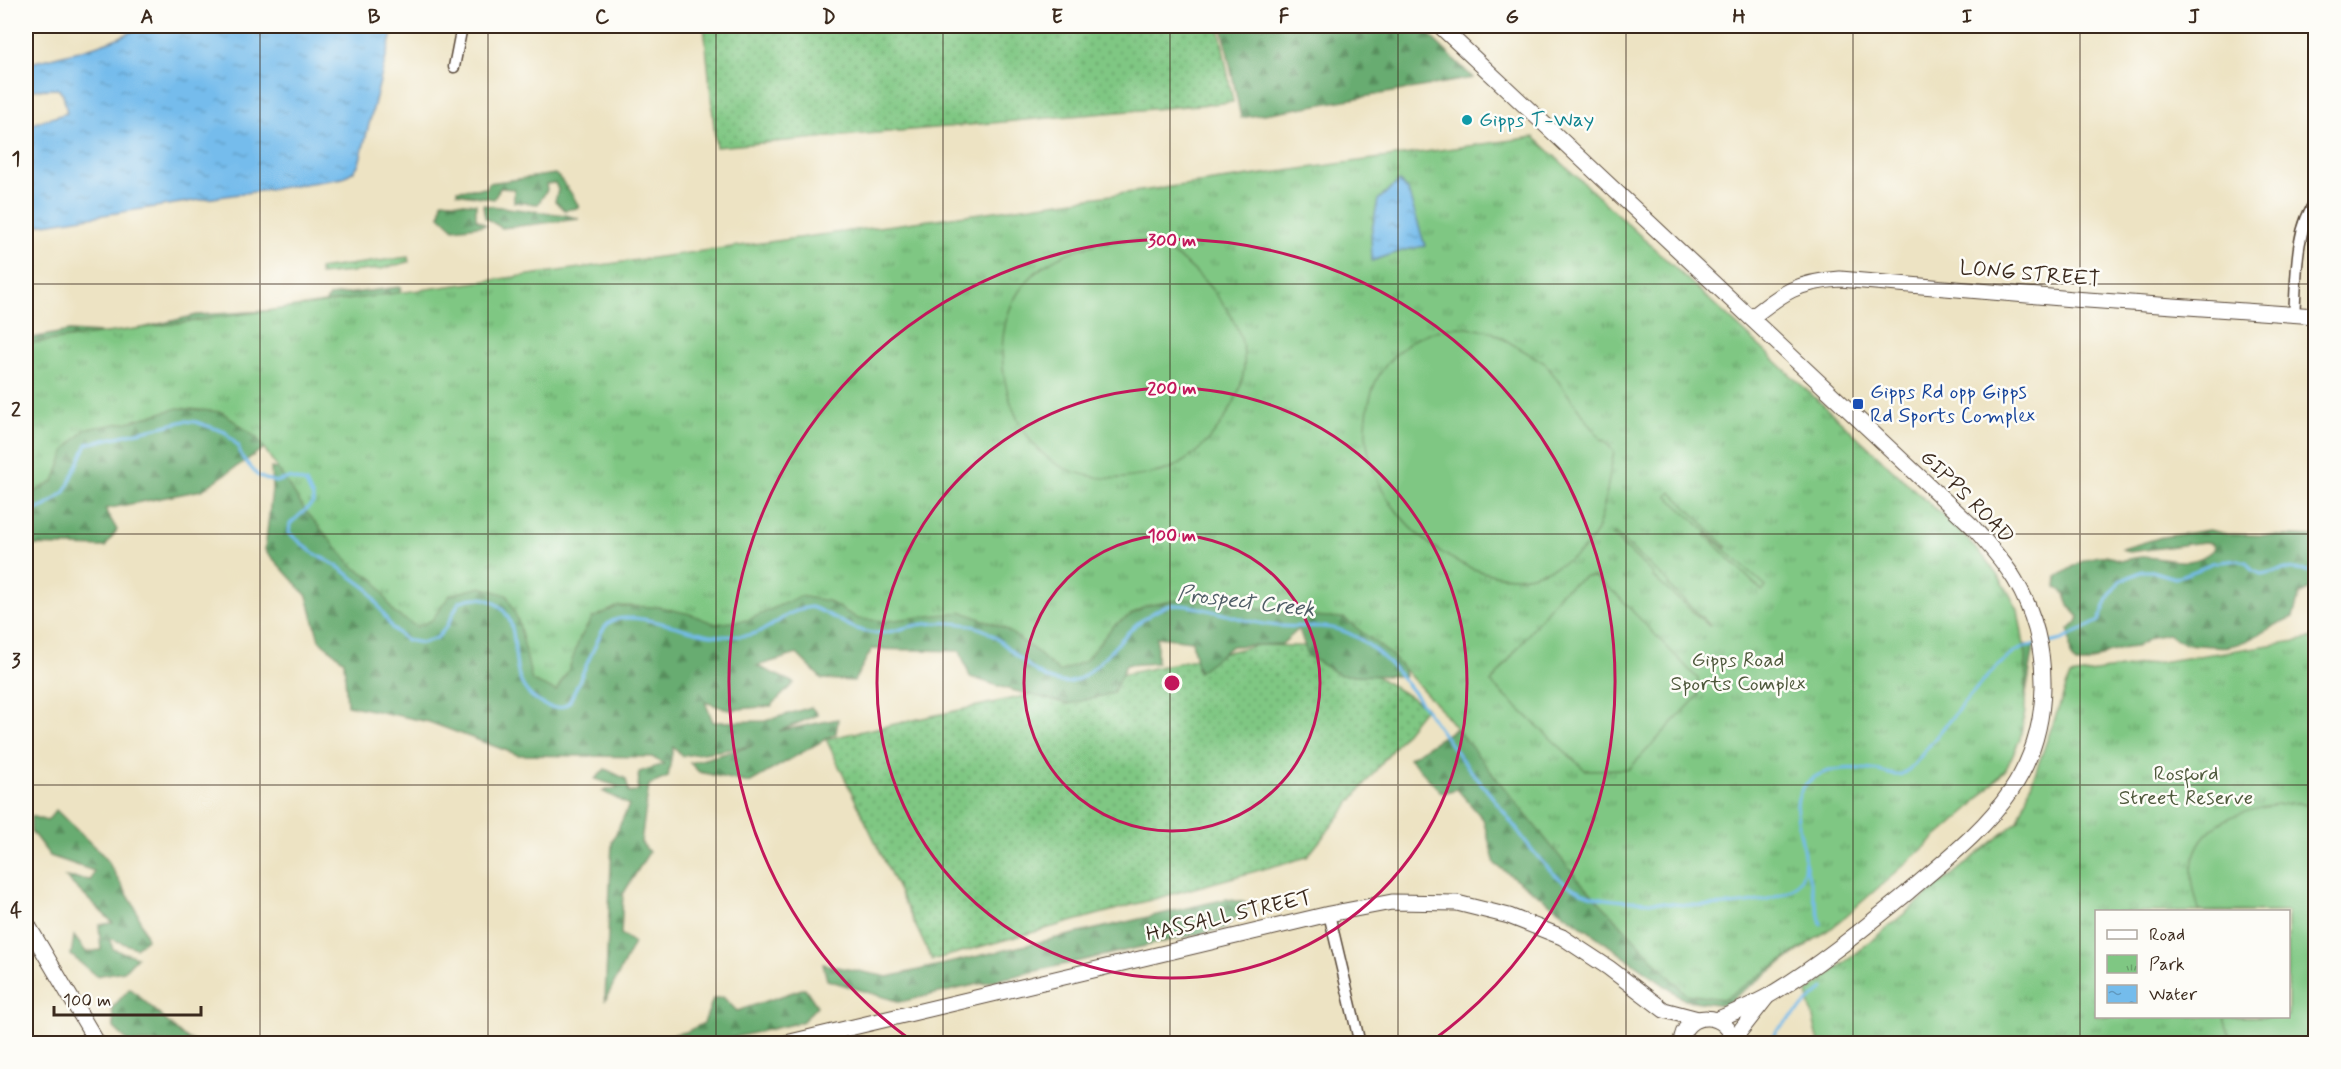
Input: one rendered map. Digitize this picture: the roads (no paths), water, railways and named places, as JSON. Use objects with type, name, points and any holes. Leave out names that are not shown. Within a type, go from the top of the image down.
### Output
[{"type":"main road","name":"GIPPS ROAD","points":[[1440,26],[1985,540],[2014,579],[2035,627],[2042,660],[2042,708],[2027,764],[1999,807],[1971,836],[1861,930],[1768,996],[1718,1019]]},
{"type":"main road","name":"LONG STREET","points":[[1751,318],[1781,294],[1797,286],[1814,281],[1840,279],[2073,299],[2316,316]]},
{"type":"main road","name":"HASSALL STREET","points":[[782,1044],[1329,914],[1392,902],[1457,903],[1509,916],[1562,937],[1609,968],[1664,1010],[1698,1019],[1712,1017],[1718,1019]]},
{"type":"main road","points":[[26,922],[98,1044]]},
{"type":"main road","name":"GIPPS ROAD","points":[[1733,1042],[1768,996]]},
{"type":"main road","name":"HASSALL STREET","points":[[1664,1010],[1681,1042]]},
{"type":"main road","points":[[1681,1042],[1685,1028],[1698,1019]]},
{"type":"main road","points":[[1718,1019],[1725,1024],[1733,1042]]},
{"type":"street","points":[[454,67],[462,26]]},
{"type":"street","points":[[2294,315],[2302,229],[2306,215],[2316,201]]},
{"type":"street","points":[[1329,914],[1359,1044]]},
{"type":"water","points":[[143,26],[394,26],[359,164],[354,171],[343,178],[26,227],[26,126],[67,113],[63,94],[58,89],[26,90],[26,64],[101,44]]},
{"type":"water","points":[[1399,181],[1408,191],[1425,246],[1372,261],[1371,234],[1378,200]]},
{"type":"waterway","name":"Prospect Creek","points":[[26,513],[46,506],[65,492],[87,444],[185,421],[196,422],[225,432],[238,446],[242,457],[257,475],[276,482],[289,478],[306,483],[313,503],[290,524],[289,533],[312,552],[337,566],[368,589],[392,628],[406,640],[422,643],[437,638],[447,626],[459,602],[477,598],[495,603],[509,619],[514,638],[517,669],[525,688],[540,703],[556,708],[563,707],[570,701],[605,627],[612,621],[622,618],[647,620],[711,635],[730,636],[755,633],[791,613],[811,607],[865,632],[887,632],[926,624],[966,625],[984,630],[994,636],[1036,672],[1059,682],[1079,679],[1105,657],[1138,623],[1155,611],[1170,605],[1199,608],[1270,625],[1332,628],[1352,635],[1370,646],[1404,680],[1457,753],[1531,848],[1555,875],[1575,889],[1596,897],[1693,905],[1743,904],[1787,892],[1799,882],[1804,870],[1797,810],[1799,796],[1806,784],[1813,778],[1831,770],[1850,768],[1897,775],[1904,773],[1911,768],[1988,676],[2022,648],[2035,645]]},
{"type":"waterway","name":"Prospect Creek","points":[[2045,644],[2062,640],[2099,621],[2110,594],[2120,581],[2143,571],[2152,571],[2175,578],[2211,563],[2238,560],[2246,562],[2252,570],[2261,574],[2287,569],[2316,572]]},
{"type":"waterway","points":[[1805,862],[1821,924]]},
{"type":"waterway","points":[[1768,1044],[1777,1030],[1824,988]]},
{"type":"place","name":"Gipps T-Way","points":[[1467,120]]},
{"type":"place","name":"Gipps Rd opp Gipps Rd Sports Complex","points":[[1858,404]]},
{"type":"park label","name":"Gipps Road Sports Complex","points":[[1738,672]]},
{"type":"park label","name":"Rosford Street Reserve","points":[[2186,786]]}]
